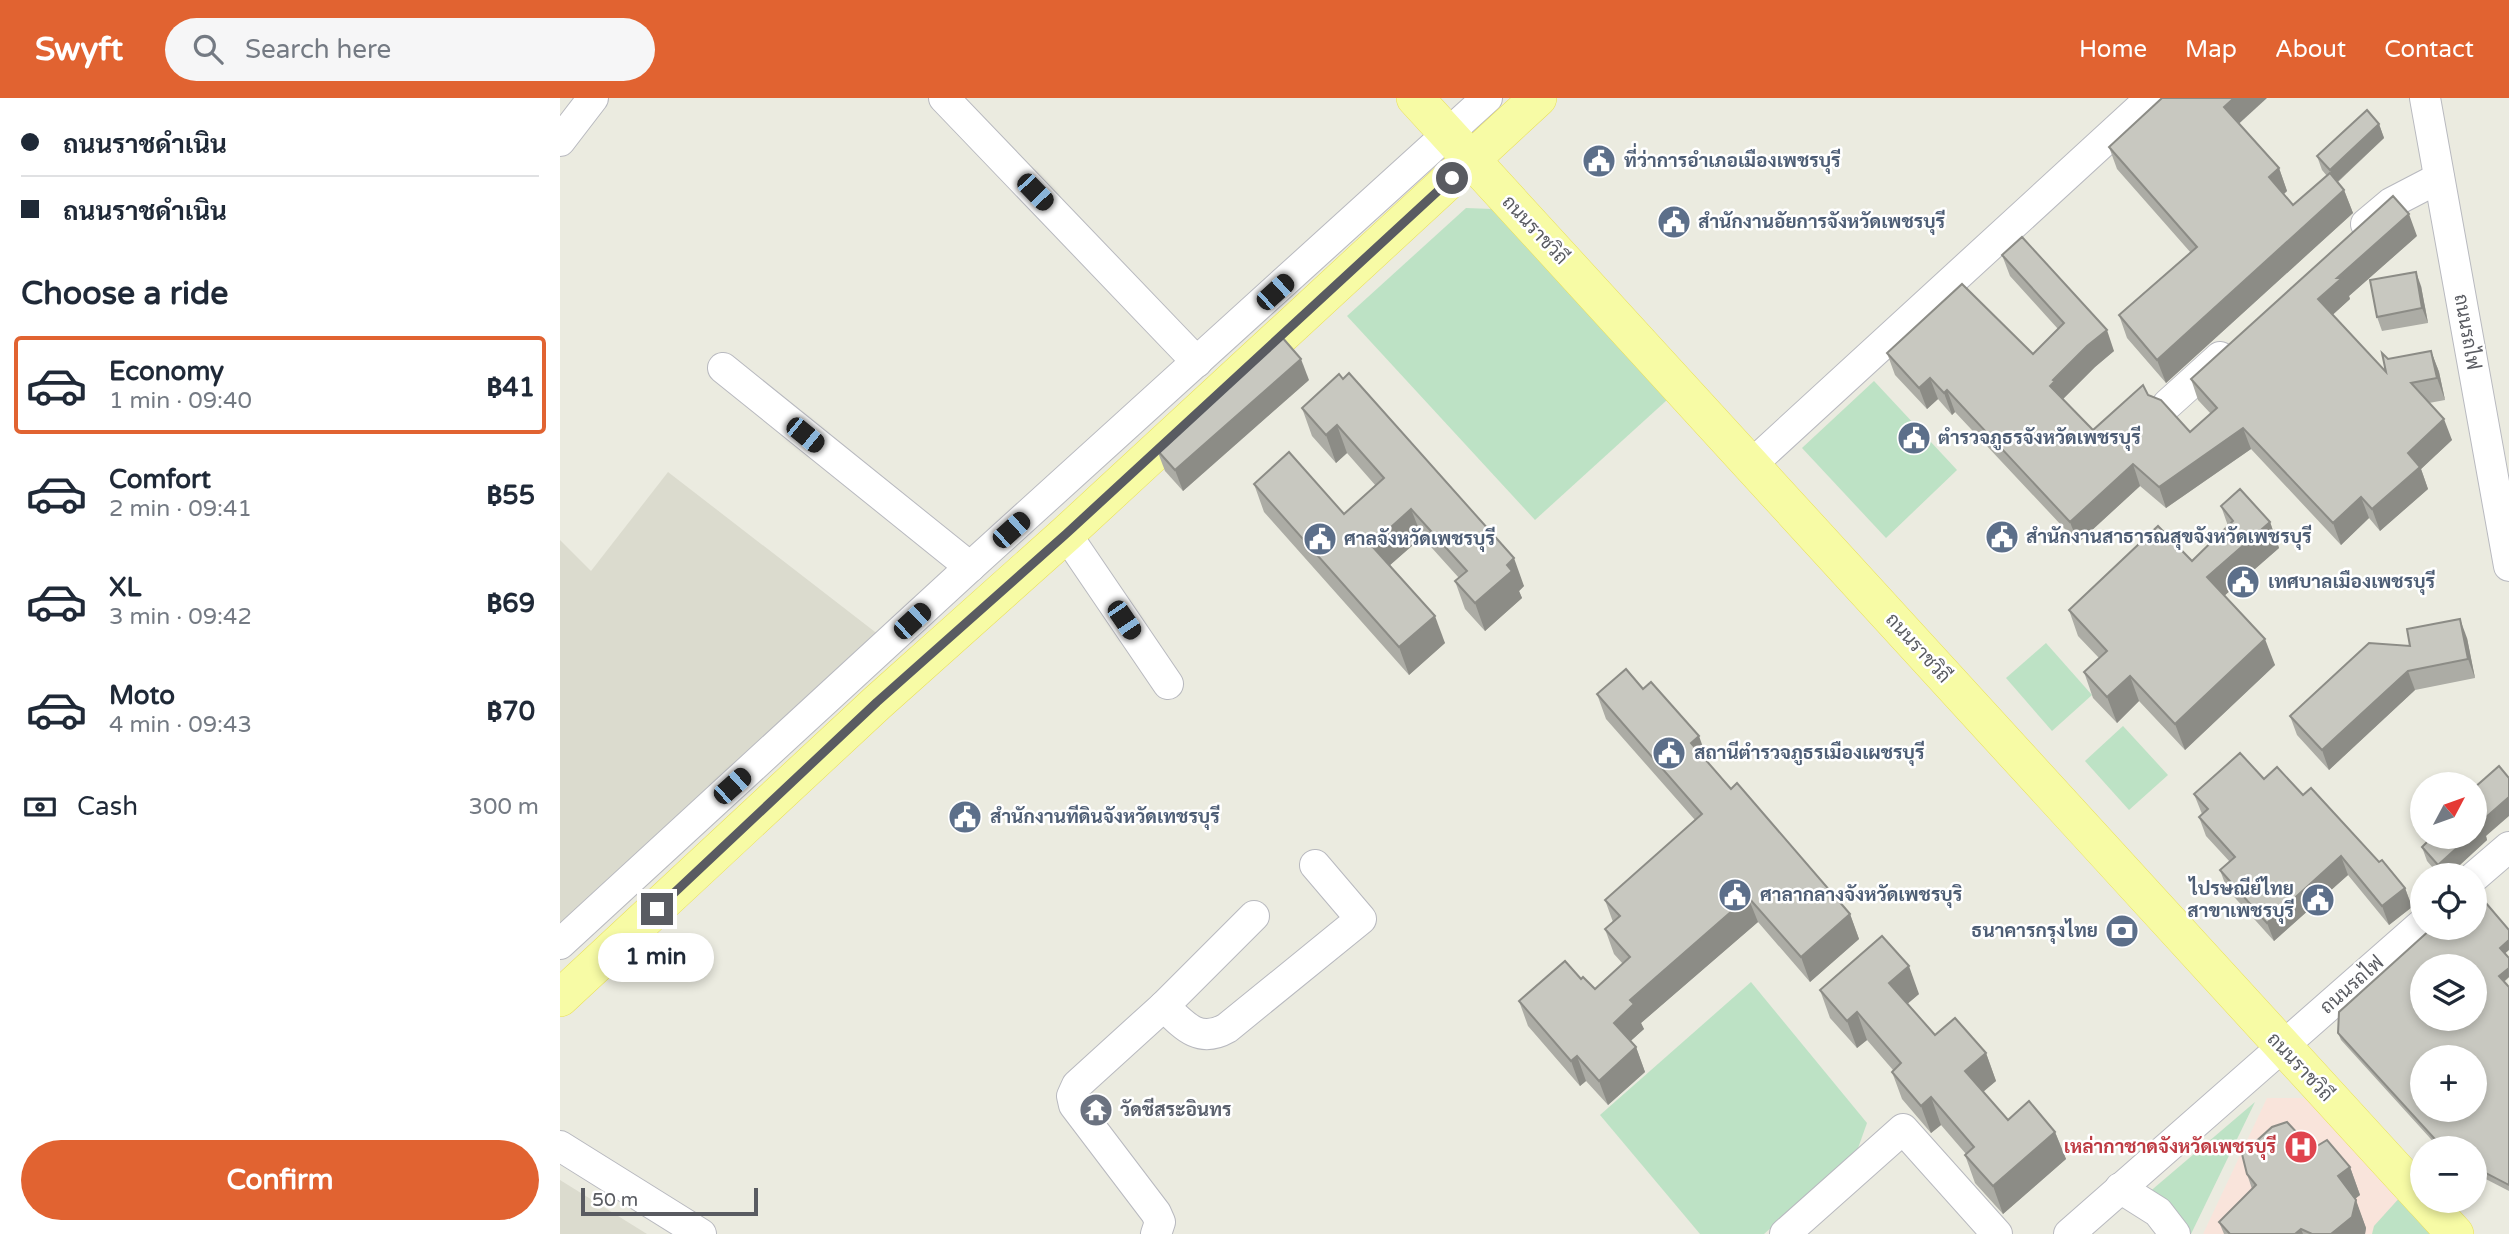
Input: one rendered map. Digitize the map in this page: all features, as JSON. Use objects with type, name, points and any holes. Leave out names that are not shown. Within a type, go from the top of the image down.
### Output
[{"type":"main road","name":"ถนนราชวิถี","points":[[1415,98],[2410,1185]]},
{"type":"main road","points":[[560,998],[877,702],[1066,534],[1242,372],[1460,147],[1538,98]]},
{"type":"main road","name":"ถนนราชวิถี","points":[[2436,1213],[2455,1234]]},
{"type":"street","points":[[560,141],[593,98]]},
{"type":"street","points":[[944,98],[1208,353],[1242,372]]},
{"type":"street","points":[[560,944],[970,567],[1208,353],[1460,147],[1488,98]]},
{"type":"street","points":[[1751,465],[2151,98]]},
{"type":"street","name":"ถนนรถไฟ","points":[[2425,98],[2509,566]]},
{"type":"street","points":[[2348,240],[2391,203],[2439,178]]},
{"type":"street","points":[[2168,404],[2238,340]]},
{"type":"street","points":[[723,368],[970,567]]},
{"type":"street","points":[[1066,534],[1168,684]]},
{"type":"street","points":[[854,675],[877,702]]},
{"type":"street","points":[[2487,866],[2509,847]]},
{"type":"street","points":[[1164,1006],[1196,1031],[1205,1035],[1215,1034],[1227,1028],[1361,919],[1315,865]]},
{"type":"street","points":[[590,916],[617,947]]},
{"type":"street","points":[[1156,1234],[1160,1222],[1156,1213],[1080,1116],[1072,1096],[1077,1085],[1164,1006],[1254,916]]},
{"type":"street","name":"ถนนรถไฟ","points":[[2076,1231],[2120,1188],[2410,935]]},
{"type":"street","points":[[1785,1234],[1903,1129],[1997,1234]]},
{"type":"street","points":[[560,1146],[701,1234]]},
{"type":"street","points":[[2120,1188],[2158,1212],[2175,1234]]},
{"type":"shaded area","points":[[668,472],[879,635],[560,930],[560,540],[591,571]]},
{"type":"shaded area","name":"เหล่ากาชาดจังหวัดเพชรบุรี","points":[[2267,1098],[2313,1098],[2410,1204],[2410,1213],[2419,1213],[2438,1234],[2203,1234]]},
{"type":"shaded area","points":[[560,1180],[647,1234],[560,1234]]},
{"type":"green space","points":[[1466,208],[1492,209],[1667,400],[1535,520],[1347,316]]},
{"type":"green space","points":[[1874,381],[1957,470],[1886,538],[1802,448]]},
{"type":"green space","points":[[2046,643],[2092,695],[2052,731],[2006,678]]},
{"type":"green space","points":[[2123,726],[2168,775],[2129,810],[2085,761]]},
{"type":"green space","points":[[1751,982],[1867,1123],[1857,1151],[1764,1234],[1700,1234],[1600,1115]]},
{"type":"green space","points":[[2255,1102],[2191,1234],[2187,1234],[2147,1194]]},
{"type":"green space","points":[[2402,1195],[2410,1204],[2410,1213],[2419,1213],[2438,1234],[2372,1234],[2374,1226]]},
{"type":"building","points":[[2162,98],[2234,98],[2224,107],[2279,168],[2269,177],[2293,205],[2330,173],[2344,190],[2157,360],[2119,315],[2197,247],[2109,147]]},
{"type":"building","points":[[2367,110],[2379,124],[2330,170],[2317,156]]},
{"type":"building","points":[[2393,196],[2409,214],[2337,278],[2342,278],[2318,299],[2386,372],[2382,353],[2388,359],[2431,351],[2437,378],[2411,383],[2444,419],[2408,453],[2420,467],[2372,509],[2361,497],[2333,523],[2243,428],[2159,487],[2133,464],[2070,522],[1947,390],[1944,393],[1930,378],[1919,388],[1887,353],[1962,284],[2033,354],[2064,323],[2002,255],[2022,237],[2107,330],[2087,346],[2050,386],[2093,430],[2143,385],[2148,395],[2161,400],[2190,432],[2217,408],[2191,379]]},
{"type":"building","points":[[2416,272],[2422,308],[2377,317],[2370,280]]},
{"type":"building","points":[[1281,336],[1301,359],[1175,470],[1157,450]]},
{"type":"building","name":"ศาลจังหวัดเพชรบุรี","points":[[1349,373],[1514,558],[1507,565],[1512,571],[1475,603],[1455,581],[1467,571],[1411,509],[1371,545],[1435,616],[1399,647],[1254,484],[1289,452],[1344,514],[1384,478],[1337,425],[1326,435],[1302,408],[1339,374],[1343,379]]},
{"type":"building","points":[[2240,489],[2270,522],[2207,577],[2265,639],[2175,724],[2130,676],[2107,697],[2084,672],[2107,651],[2069,610],[2158,526],[2192,561],[2233,521],[2221,506]]},
{"type":"building","points":[[2460,619],[2468,659],[2408,671],[2322,750],[2290,716],[2369,643],[2410,646],[2407,629]]},
{"type":"building","points":[[1626,669],[1643,689],[1651,682],[1699,736],[1691,743],[1731,789],[1737,783],[1850,914],[1801,957],[1748,897],[1630,1000],[1634,1004],[1614,1023],[1636,1047],[1599,1081],[1577,1056],[1571,1061],[1519,1001],[1565,961],[1581,979],[1583,977],[1595,989],[1630,957],[1605,929],[1620,916],[1605,900],[1702,814],[1597,694]]},
{"type":"building","points":[[2240,753],[2264,779],[2277,767],[2303,795],[2311,788],[2379,862],[2382,860],[2405,888],[2382,906],[2341,856],[2267,923],[2220,870],[2235,857],[2199,817],[2208,809],[2194,794]]},
{"type":"building","points":[[2499,766],[2509,778],[2509,797],[2487,816],[2487,777]]},
{"type":"building","points":[[2424,849],[2456,849],[2440,863],[2436,863]]},
{"type":"building","points":[[2487,904],[2509,930],[2509,940],[2500,948],[2509,958],[2509,968],[2499,976],[2509,987],[2509,1185],[2487,1174],[2487,1136],[2432,1136],[2419,1122],[2487,1122],[2487,1045],[2410,1045],[2410,1112],[2338,1033],[2339,1012],[2419,940],[2487,940]]},
{"type":"building","name":"ศาลากลางจังหวัดเพชรบุริ","points":[[1882,936],[1909,966],[1889,983],[1935,1035],[1955,1018],[1986,1053],[1965,1071],[2008,1120],[2029,1101],[2055,1132],[1993,1186],[1965,1155],[1974,1147],[1931,1097],[1921,1106],[1892,1072],[1901,1063],[1857,1012],[1847,1021],[1820,990]]},
{"type":"building","points":[[2287,1122],[2312,1149],[2327,1140],[2350,1167],[2338,1176],[2356,1200],[2352,1217],[2331,1234],[2312,1234],[2301,1229],[2295,1234],[2230,1234],[2219,1222],[2256,1185],[2247,1174],[2242,1154],[2272,1127]]},
{"type":"place","name":"ที่ว่าการอำเภอเมืองเพชรบุรี","points":[[1599,161]]},
{"type":"place","name":"สำนักงานอัยการจังหวัดเพชรบุรี","points":[[1674,222]]},
{"type":"place","name":"ตำรวจภูธรจังหวัดเพชรบุรี","points":[[1914,438]]},
{"type":"place","name":"สำนักงานสาธารณสุขจังหวัดเพชรบุรี","points":[[2002,537]]},
{"type":"place","name":"ศาลจังหวัดเพชรบุรี","points":[[1320,539]]},
{"type":"place","name":"เทศบาลเมืองเพชรบุรี","points":[[2243,582]]},
{"type":"place","name":"สถานีตำรวจภูธรเมืองเผชรบุรี","points":[[1669,753]]},
{"type":"place","name":"สำนักงานทีดินจังหวัดเทชรบุรี","points":[[965,817]]},
{"type":"place","name":"ศาลากลางจังหวัดเพชรบุริ","points":[[1735,895]]},
{"type":"place","name":"ไปรษณีย์ไทย สาขาเพชรบุรี","points":[[2318,900]]},
{"type":"place","name":"ธนาคารกรุงไทย","points":[[2122,931]]},
{"type":"place","name":"วัดชีสระอินทร","points":[[1096,1110]]},
{"type":"place","name":"เหล่ากาชาดจังหวัดเพชรบุรี","points":[[2301,1147]]},
{"type":"route","points":[[657,909],[877,702],[1066,534],[1452,178]]}]
